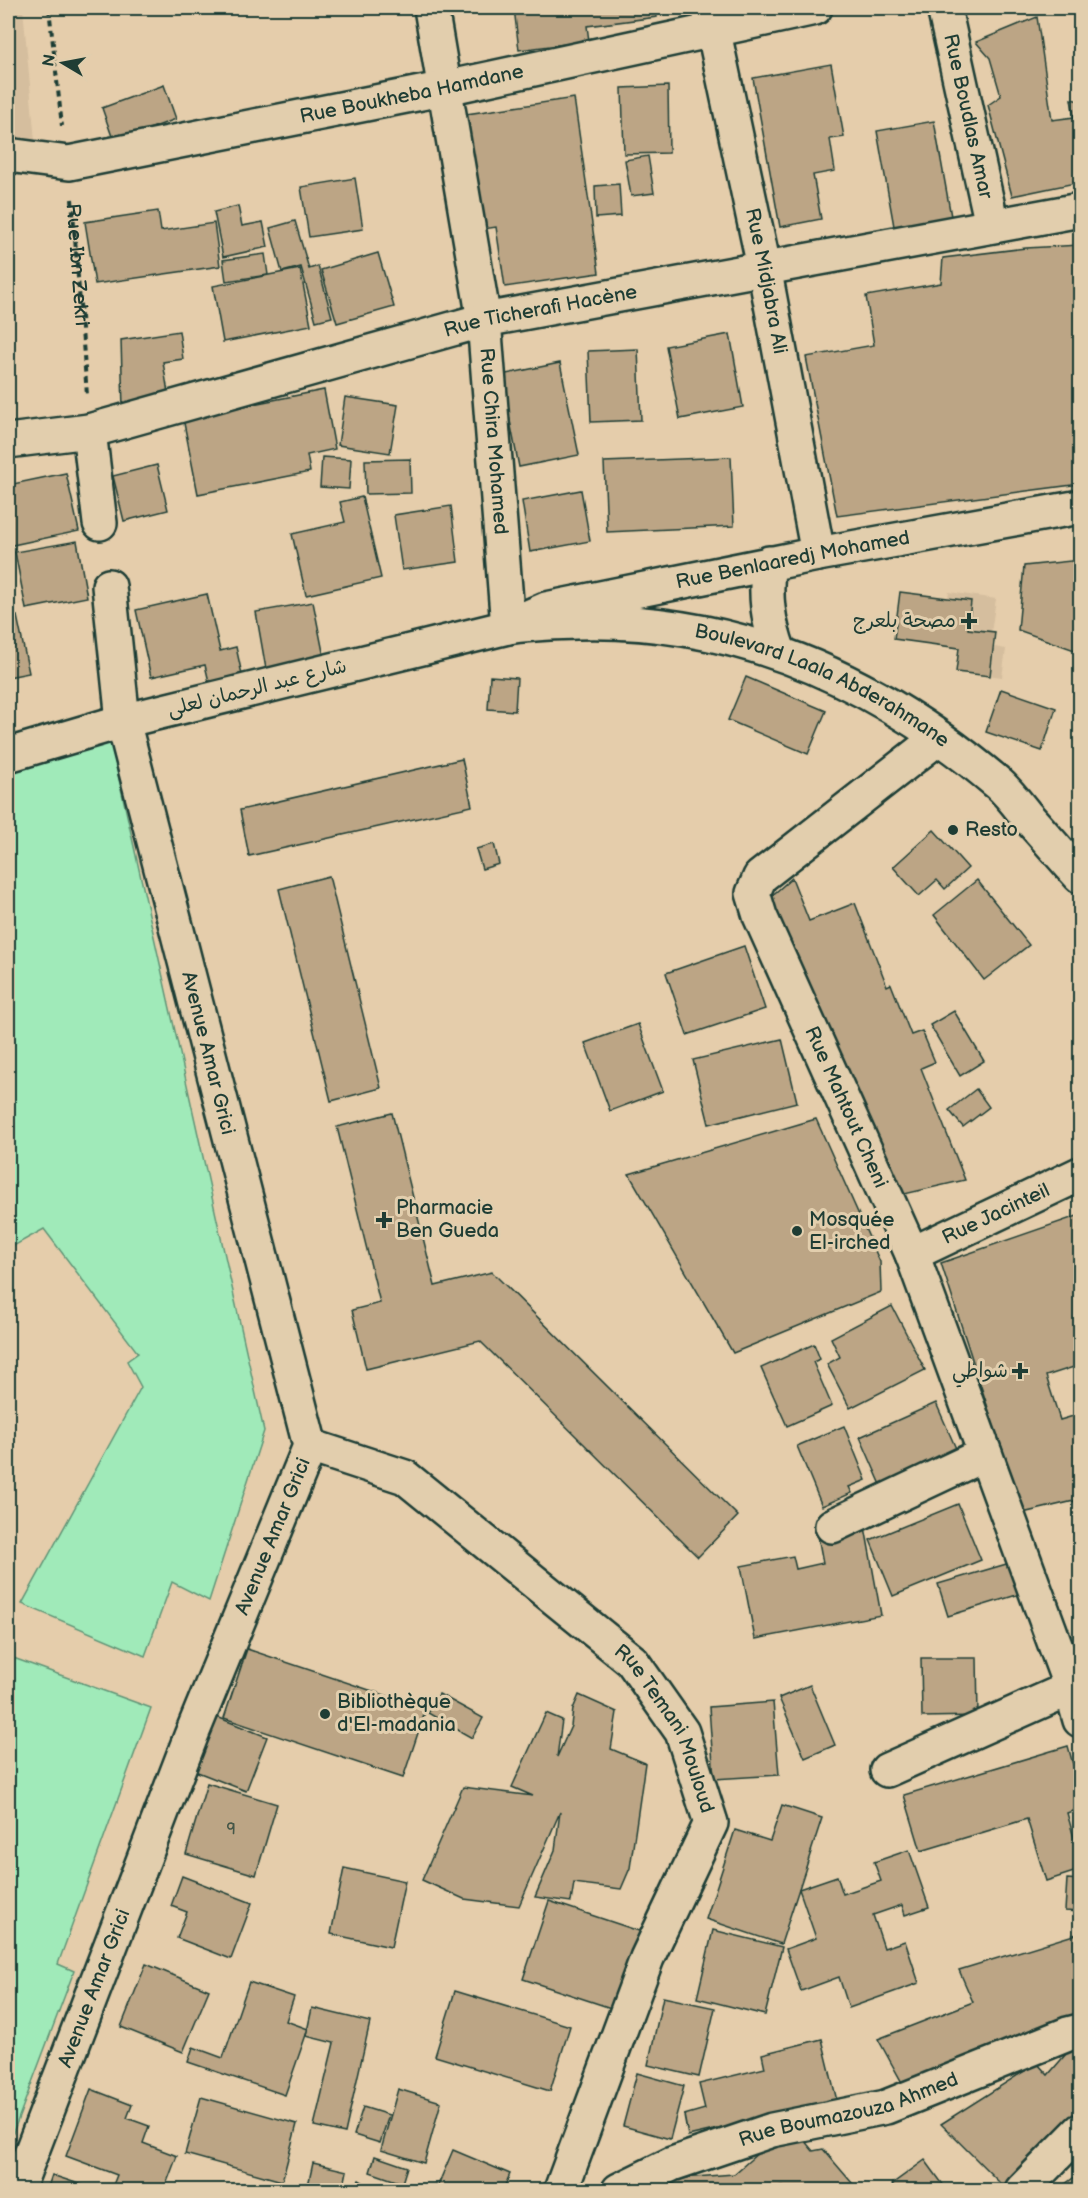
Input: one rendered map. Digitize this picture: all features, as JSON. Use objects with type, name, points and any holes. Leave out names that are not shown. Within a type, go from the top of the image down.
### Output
[{"type":"street","name":"Rue Chira Mohamed","points":[[431,8],[484,320],[508,627]]},
{"type":"street","name":"Rue Boukheba Hamdane","points":[[8,155],[69,163],[446,88],[711,19],[815,8]]},
{"type":"street","name":"Rue Boudlas Amar","points":[[944,8],[992,225]]},
{"type":"street","name":"Rue Midjabra Ali","points":[[711,19],[764,267],[818,554]]},
{"type":"street","name":"Rue Ticherafi Hacène","points":[[8,441],[89,431],[484,320],[1080,210]]},
{"type":"street","points":[[89,431],[100,523]]},
{"type":"street","name":"Rue Benlaaredj Mohamed","points":[[508,627],[546,609],[769,563],[1080,507]]},
{"type":"street","points":[[769,563],[766,586],[767,609],[779,652]]},
{"type":"street","name":"Avenue Amar Grici","points":[[17,2190],[191,1736],[310,1446],[123,721],[110,586]]},
{"type":"street","name":"Boulevard Laala Abderahmane","points":[[508,627],[537,622],[605,621],[664,625],[723,636],[779,652],[863,688],[938,738],[1001,786],[1080,876]]},
{"type":"street","name":"شارع عبد الرحمان لعلى","points":[[8,754],[123,721],[508,627]]},
{"type":"street","name":"Rue Mahtout Cheni","points":[[938,738],[760,878],[753,893],[760,916],[912,1254],[985,1454],[1076,1686],[1080,1720]]},
{"type":"street","name":"Rue Jacinteil","points":[[912,1254],[1080,1174]]},
{"type":"street","name":"Rue Temani Mouloud","points":[[310,1446],[405,1477],[632,1661],[682,1732],[711,1823],[647,1958],[561,2190]]},
{"type":"street","points":[[832,1526],[985,1454]]},
{"type":"street","points":[[887,1770],[1076,1686]]},
{"type":"street","name":"Rue Boumazouza Ahmed","points":[[619,2190],[672,2164],[772,2130],[886,2107],[1080,2031]]},
{"type":"street","points":[[1023,2190],[1080,2131]]},
{"type":"path","name":"Rue Ibn Zekri","points":[[49,8],[60,117],[69,163],[89,431]]},
{"type":"shaded area","points":[[8,8],[23,8],[35,141],[8,138]]},
{"type":"shaded area","name":"مصحة بلعرج","points":[[949,592],[996,599],[989,646],[1006,649],[1002,677],[979,674],[982,649],[941,643]]},
{"type":"green space","points":[[110,739],[264,1431],[209,1601],[172,1582],[145,1656],[22,1604],[141,1387],[127,1361],[138,1353],[44,1229],[8,1249],[8,760]]},
{"type":"green space","points":[[8,1656],[151,1708],[58,1964],[74,1971],[8,2146]]},
{"type":"building","points":[[514,8],[656,8],[657,17],[587,26],[589,41],[519,50]]},
{"type":"building","points":[[1037,17],[1052,120],[1074,117],[1071,99],[1080,101],[1080,182],[1012,196],[988,105],[1001,96],[990,58],[976,42]]},
{"type":"building","points":[[831,64],[844,137],[830,139],[835,171],[813,175],[821,219],[780,227],[753,78]]},
{"type":"building","points":[[164,85],[176,119],[114,142],[102,108]]},
{"type":"building","points":[[668,86],[669,153],[624,154],[622,88]]},
{"type":"building","points":[[574,98],[599,273],[505,287],[496,227],[477,230],[460,115]]},
{"type":"building","points":[[934,121],[952,222],[895,232],[877,131]]},
{"type":"building","points":[[648,156],[654,193],[631,196],[625,160]]},
{"type":"building","points":[[355,178],[363,229],[309,237],[301,187]]},
{"type":"building","points":[[619,184],[621,216],[596,218],[595,186]]},
{"type":"building","points":[[238,206],[242,226],[263,222],[268,247],[223,257],[214,212]]},
{"type":"building","points":[[158,211],[161,231],[214,223],[220,266],[95,284],[85,222]]},
{"type":"building","points":[[295,221],[309,269],[318,266],[332,317],[316,321],[301,267],[282,272],[270,228]]},
{"type":"building","points":[[1080,245],[1080,484],[837,516],[806,357],[874,345],[866,296],[941,283],[943,258],[1026,248]]},
{"type":"building","points":[[378,253],[394,307],[337,323],[321,270]]},
{"type":"building","points":[[265,254],[268,275],[226,281],[223,260]]},
{"type":"building","points":[[300,269],[311,325],[223,342],[213,286]]},
{"type":"building","points":[[179,331],[183,359],[163,362],[169,399],[123,408],[121,340]]},
{"type":"building","points":[[730,334],[743,407],[680,419],[666,346]]},
{"type":"building","points":[[638,349],[641,420],[591,422],[588,351]]},
{"type":"building","points":[[560,363],[579,455],[519,467],[501,375]]},
{"type":"building","points":[[324,390],[335,449],[307,455],[310,472],[198,494],[183,418]]},
{"type":"building","points":[[345,397],[398,405],[390,453],[338,445]]},
{"type":"building","points":[[322,457],[351,459],[349,489],[320,487]]},
{"type":"building","points":[[731,457],[734,526],[607,532],[604,462]]},
{"type":"building","points":[[410,459],[411,493],[366,494],[365,460]]},
{"type":"building","points":[[157,465],[168,510],[124,521],[113,476]]},
{"type":"building","points":[[66,473],[79,531],[8,546],[8,485]]},
{"type":"building","points":[[581,490],[590,541],[530,552],[522,501]]},
{"type":"building","points":[[362,497],[381,578],[306,595],[292,534],[345,522],[340,502]]},
{"type":"building","points":[[451,506],[458,562],[402,570],[394,515]]},
{"type":"building","points":[[77,541],[87,597],[26,609],[15,552]]},
{"type":"building","points":[[1080,560],[1080,652],[1018,630],[1024,566]]},
{"type":"building","points":[[900,592],[971,601],[968,629],[995,632],[990,676],[956,672],[959,648],[894,639]]},
{"type":"building","points":[[207,594],[220,651],[236,647],[243,679],[210,686],[205,665],[151,677],[136,610]]},
{"type":"building","points":[[313,602],[324,657],[266,669],[256,612]]},
{"type":"building","points":[[17,616],[29,673],[8,677],[8,618]]},
{"type":"building","points":[[490,676],[517,678],[515,711],[488,709]]},
{"type":"building","points":[[746,677],[826,711],[808,754],[728,720]]},
{"type":"building","points":[[1001,689],[1056,708],[1042,751],[986,732]]},
{"type":"building","points":[[462,759],[472,806],[249,856],[240,810]]},
{"type":"building","points":[[934,830],[968,868],[945,889],[937,880],[919,896],[893,867]]},
{"type":"building","points":[[494,844],[499,864],[482,869],[476,849]]},
{"type":"building","points":[[329,876],[381,1088],[331,1101],[279,889]]},
{"type":"building","points":[[792,878],[809,921],[855,903],[887,986],[891,984],[911,1035],[922,1031],[935,1062],[921,1068],[965,1180],[896,1196],[768,899]]},
{"type":"building","points":[[977,880],[1029,945],[984,980],[934,915]]},
{"type":"building","points":[[744,946],[765,1009],[687,1035],[666,973]]},
{"type":"building","points":[[954,1011],[984,1061],[960,1076],[930,1025]]},
{"type":"building","points":[[638,1024],[663,1091],[610,1111],[585,1043]]},
{"type":"building","points":[[782,1039],[797,1102],[709,1124],[693,1060]]},
{"type":"building","points":[[976,1089],[989,1107],[963,1127],[949,1110]]},
{"type":"building","points":[[392,1113],[435,1286],[492,1272],[738,1516],[698,1557],[480,1341],[366,1369],[352,1310],[380,1303],[337,1127]]},
{"type":"building","points":[[816,1119],[880,1262],[881,1292],[733,1353],[629,1174]]},
{"type":"building","name":"شواطي","points":[[1080,1215],[1080,1365],[1046,1376],[1060,1420],[1080,1414],[1080,1521],[1074,1501],[1014,1515],[991,1451],[1001,1448],[941,1263]]},
{"type":"building","points":[[892,1306],[925,1370],[850,1408],[827,1364],[840,1357],[831,1338]]},
{"type":"building","points":[[814,1344],[820,1359],[813,1362],[832,1406],[787,1426],[761,1368]]},
{"type":"building","points":[[936,1403],[958,1453],[882,1487],[860,1437]]},
{"type":"building","points":[[844,1426],[866,1480],[849,1487],[852,1493],[822,1506],[797,1446]]},
{"type":"building","points":[[958,1504],[981,1560],[893,1596],[870,1540]]},
{"type":"building","points":[[865,1527],[881,1615],[755,1639],[741,1566],[793,1556],[796,1569],[823,1563],[818,1536]]},
{"type":"building","points":[[1010,1563],[1020,1594],[948,1616],[938,1584]]},
{"type":"building","name":"Bibliothèque d'El-madania","points":[[247,1649],[426,1709],[403,1778],[224,1718]]},
{"type":"building","points":[[921,1658],[977,1658],[978,1716],[922,1717]]},
{"type":"building","points":[[810,1685],[835,1745],[805,1758],[779,1698]]},
{"type":"building","points":[[439,1694],[483,1718],[472,1738],[428,1713]]},
{"type":"building","points":[[579,1695],[617,1712],[611,1749],[645,1763],[630,1868],[621,1889],[574,1883],[571,1902],[535,1897],[555,1850],[560,1812],[519,1906],[464,1899],[422,1880],[463,1787],[533,1796],[512,1787],[546,1713],[562,1720],[557,1757],[571,1726],[573,1709]]},
{"type":"building","points":[[773,1702],[779,1775],[714,1779],[709,1707]]},
{"type":"building","points":[[217,1717],[267,1737],[246,1791],[195,1771]]},
{"type":"building","points":[[1068,1746],[1080,1790],[1080,1808],[1067,1813],[1080,1859],[1080,1870],[1046,1881],[1027,1819],[921,1851],[904,1795]]},
{"type":"building","points":[[207,1783],[277,1804],[256,1875],[186,1854]]},
{"type":"building","points":[[782,1805],[822,1818],[781,1944],[706,1919],[735,1830],[770,1841]]},
{"type":"building","points":[[909,1850],[929,1907],[905,1915],[902,1905],[873,1915],[884,1948],[905,1941],[919,1983],[849,2008],[839,1977],[801,1991],[786,1949],[816,1938],[799,1889],[837,1876],[843,1894],[881,1881],[874,1862]]},
{"type":"building","points":[[344,1868],[405,1881],[391,1947],[331,1934]]},
{"type":"building","points":[[182,1876],[252,1903],[231,1959],[177,1938],[187,1912],[171,1906]]},
{"type":"building","points":[[1067,1879],[1080,1880],[1080,1912],[1065,1911]]},
{"type":"building","points":[[549,1901],[642,1932],[617,2010],[523,1979]]},
{"type":"building","points":[[713,1930],[782,1947],[765,2015],[697,1998]]},
{"type":"building","points":[[1080,1933],[1080,2018],[905,2088],[878,2039],[973,2002],[959,1970]]},
{"type":"building","points":[[146,1964],[209,1990],[183,2052],[121,2027]]},
{"type":"building","points":[[249,1982],[294,1997],[286,2021],[308,2029],[285,2095],[188,2062],[193,2047],[223,2058]]},
{"type":"building","points":[[455,1991],[570,2026],[550,2091],[435,2056]]},
{"type":"building","points":[[663,1997],[715,2008],[699,2077],[648,2065]]},
{"type":"building","points":[[312,2008],[370,2022],[345,2133],[314,2126],[334,2043],[306,2036]]},
{"type":"building","points":[[822,2039],[837,2101],[688,2136],[684,2115],[705,2109],[699,2084],[765,2068],[762,2054]]},
{"type":"building","points":[[1072,2047],[1080,2054],[1080,2115],[1007,2190],[941,2124],[1037,2063],[1048,2075]]},
{"type":"building","points":[[637,2073],[684,2086],[670,2139],[623,2126]]},
{"type":"building","points":[[91,2089],[132,2105],[127,2118],[149,2126],[143,2143],[177,2156],[164,2190],[111,2190],[117,2175],[66,2156]]},
{"type":"building","points":[[398,2089],[441,2102],[424,2163],[381,2150]]},
{"type":"building","points":[[201,2097],[297,2124],[282,2181],[185,2154]]},
{"type":"building","points":[[363,2107],[389,2115],[380,2143],[354,2135]]},
{"type":"building","points":[[798,2133],[813,2151],[823,2149],[858,2190],[786,2190],[782,2186],[764,2190],[656,2190],[654,2188],[669,2179],[734,2174],[774,2139]]},
{"type":"building","points":[[453,2150],[510,2174],[503,2190],[436,2190]]},
{"type":"building","points":[[375,2156],[407,2167],[402,2183],[370,2172]]},
{"type":"building","points":[[925,2160],[947,2190],[897,2190],[892,2184]]},
{"type":"building","points":[[313,2163],[347,2171],[343,2190],[307,2190]]},
{"type":"building","points":[[1080,2173],[1080,2190],[1057,2190]]},
{"type":"building","points":[[52,2175],[97,2190],[47,2190]]},
{"type":"building","points":[[359,2180],[375,2190],[351,2190]]},
{"type":"place","name":"مصحة بلعرج","points":[[969,621]]},
{"type":"place","name":"Resto","points":[[953,830]]},
{"type":"place","name":"Pharmacie Ben Gueda","points":[[384,1220]]},
{"type":"place","name":"Mosquée El-irched","points":[[797,1231]]},
{"type":"place","name":"شواطي","points":[[1020,1371]]},
{"type":"place","name":"Bibliothèque d'El-madania","points":[[325,1714]]}]
